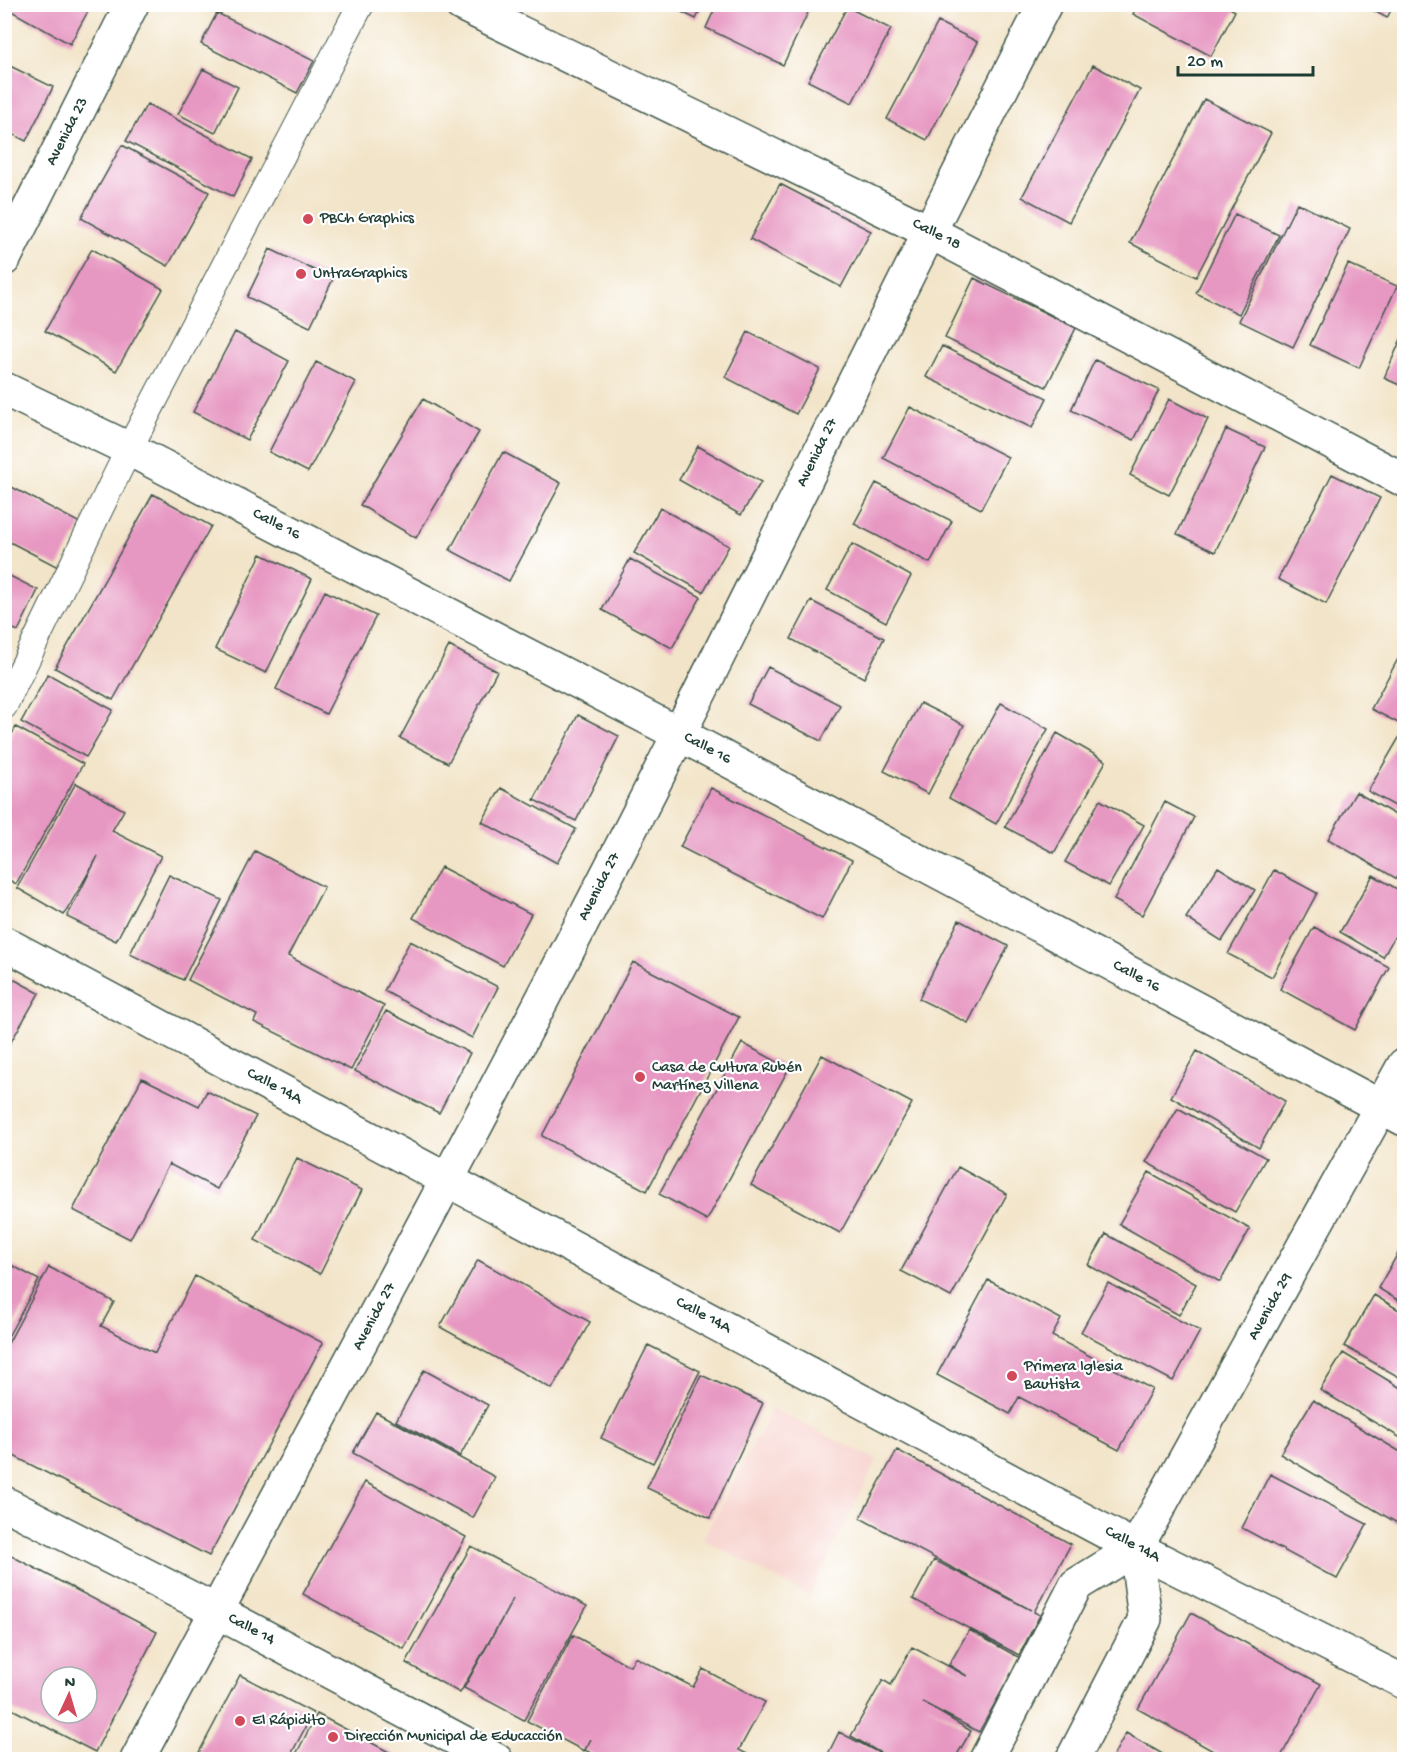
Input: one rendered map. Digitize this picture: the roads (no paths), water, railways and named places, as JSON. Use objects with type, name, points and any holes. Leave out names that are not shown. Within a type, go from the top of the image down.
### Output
[{"type":"street","name":"Avenida 23","points":[[4,258],[132,4]]},
{"type":"street","name":"Calle 18","points":[[460,4],[928,231],[1404,480]]},
{"type":"street","name":"Avenida 27","points":[[136,1760],[449,1180],[679,734],[928,231],[1045,4]]},
{"type":"street","name":"Calle 16","points":[[4,389],[129,449],[679,734],[1393,1113]]},
{"type":"street","name":"Calle 14A","points":[[4,943],[1136,1548],[1404,1683]]},
{"type":"street","name":"Avenida 29","points":[[986,1760],[1076,1584],[1136,1548],[1393,1113],[1404,1065]]},
{"type":"street","name":"Calle 14","points":[[4,1503],[216,1611],[496,1760]]},
{"type":"street","points":[[1072,1760],[1145,1619],[1136,1548]]},
{"type":"lane","points":[[4,706],[129,449],[361,4]]},
{"type":"place","name":"PBCh Graphics","points":[[308,219]]},
{"type":"place","name":"UntraGraphics","points":[[301,274]]},
{"type":"place","name":"Casa de Cultura Rubén Martínez Villena","points":[[640,1077]]},
{"type":"place","name":"Primera Iglesia Bautista","points":[[1012,1376]]},
{"type":"place","name":"El Rápidito","points":[[240,1721]]},
{"type":"place","name":"Dirección Municipal de Educacción","points":[[333,1737]]}]
